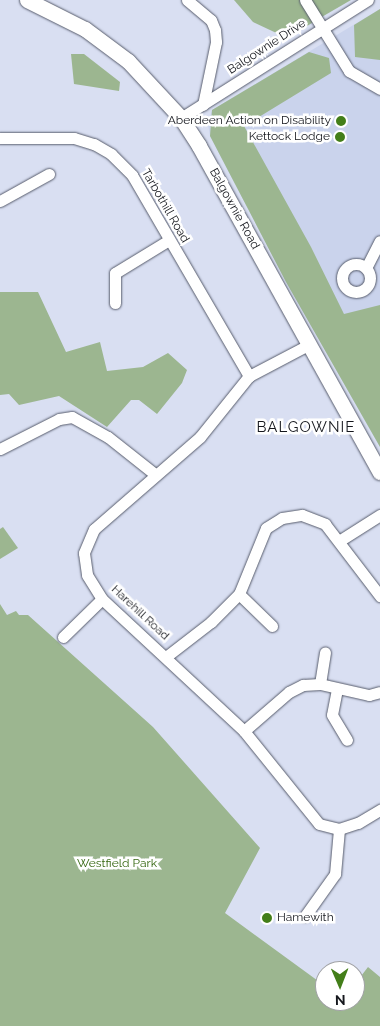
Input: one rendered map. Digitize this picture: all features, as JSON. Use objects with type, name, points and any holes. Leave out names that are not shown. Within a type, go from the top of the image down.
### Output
[{"type":"street","name":"Balgownie Road","points":[[27,0],[85,29],[128,61],[181,118],[310,344],[380,472]]},
{"type":"street","points":[[187,0],[211,20],[216,42],[203,104]]},
{"type":"street","points":[[304,0],[349,71],[380,89]]},
{"type":"street","name":"Balgownie Drive","points":[[181,118],[368,0]]},
{"type":"street","name":"Tarbothill Road","points":[[0,138],[74,138],[94,144],[111,154],[132,175],[249,376]]},
{"type":"street","points":[[0,201],[49,174]]},
{"type":"street","points":[[115,303],[115,273],[169,240]]},
{"type":"street","points":[[366,268],[380,241]]},
{"type":"street","name":"Harehill Road","points":[[310,344],[249,376],[200,437],[94,529],[84,553],[87,575],[102,599],[166,656],[244,731],[319,824],[339,829]]},
{"type":"street","points":[[0,449],[59,419],[72,417],[108,437],[156,475]]},
{"type":"street","points":[[166,656],[211,622],[239,594],[266,528],[282,518],[302,515],[325,524],[380,596]]},
{"type":"street","points":[[339,541],[380,515]]},
{"type":"street","points":[[239,594],[272,626]]},
{"type":"street","points":[[63,637],[102,599]]},
{"type":"street","points":[[320,684],[325,652]]},
{"type":"street","points":[[244,731],[289,692],[303,685],[320,684],[369,695],[380,692]]},
{"type":"street","points":[[337,689],[332,715],[347,740]]},
{"type":"street","points":[[306,916],[335,874],[339,829],[358,823],[380,810]]},
{"type":"shaded area","points":[[380,9],[380,447],[286,282],[210,136],[208,124],[212,110]]},
{"type":"green space","points":[[234,0],[304,0],[317,20],[287,38],[253,22]]},
{"type":"green space","points":[[307,0],[351,0],[320,18]]},
{"type":"green space","points":[[380,9],[380,60],[355,57],[354,25]]},
{"type":"green space","points":[[309,52],[329,58],[331,73],[244,126],[311,247],[344,314],[380,305],[380,447],[286,282],[210,136],[212,110]]},
{"type":"green space","points":[[71,54],[84,54],[120,82],[119,91],[74,84]]},
{"type":"green space","points":[[0,292],[38,292],[66,352],[100,342],[107,371],[143,367],[168,353],[187,370],[182,383],[157,414],[139,400],[131,400],[107,427],[59,396],[19,405],[9,394],[0,395]]},
{"type":"green space","points":[[3,527],[18,548],[0,559],[0,529]]},
{"type":"green space","name":"Westfield Park","points":[[0,604],[7,615],[16,611],[19,615],[28,615],[153,727],[260,848],[225,913],[315,979],[315,1011],[365,1011],[365,971],[368,967],[380,977],[380,1026],[0,1026]]},
{"type":"place","name":"Aberdeen Action on Disability","points":[[341,121]]},
{"type":"place","name":"Kettock Lodge","points":[[340,137]]},
{"type":"place","name":"Hamewith","points":[[267,918]]},
{"type":"district","name":"BALGOWNIE","points":[[306,428]]}]
